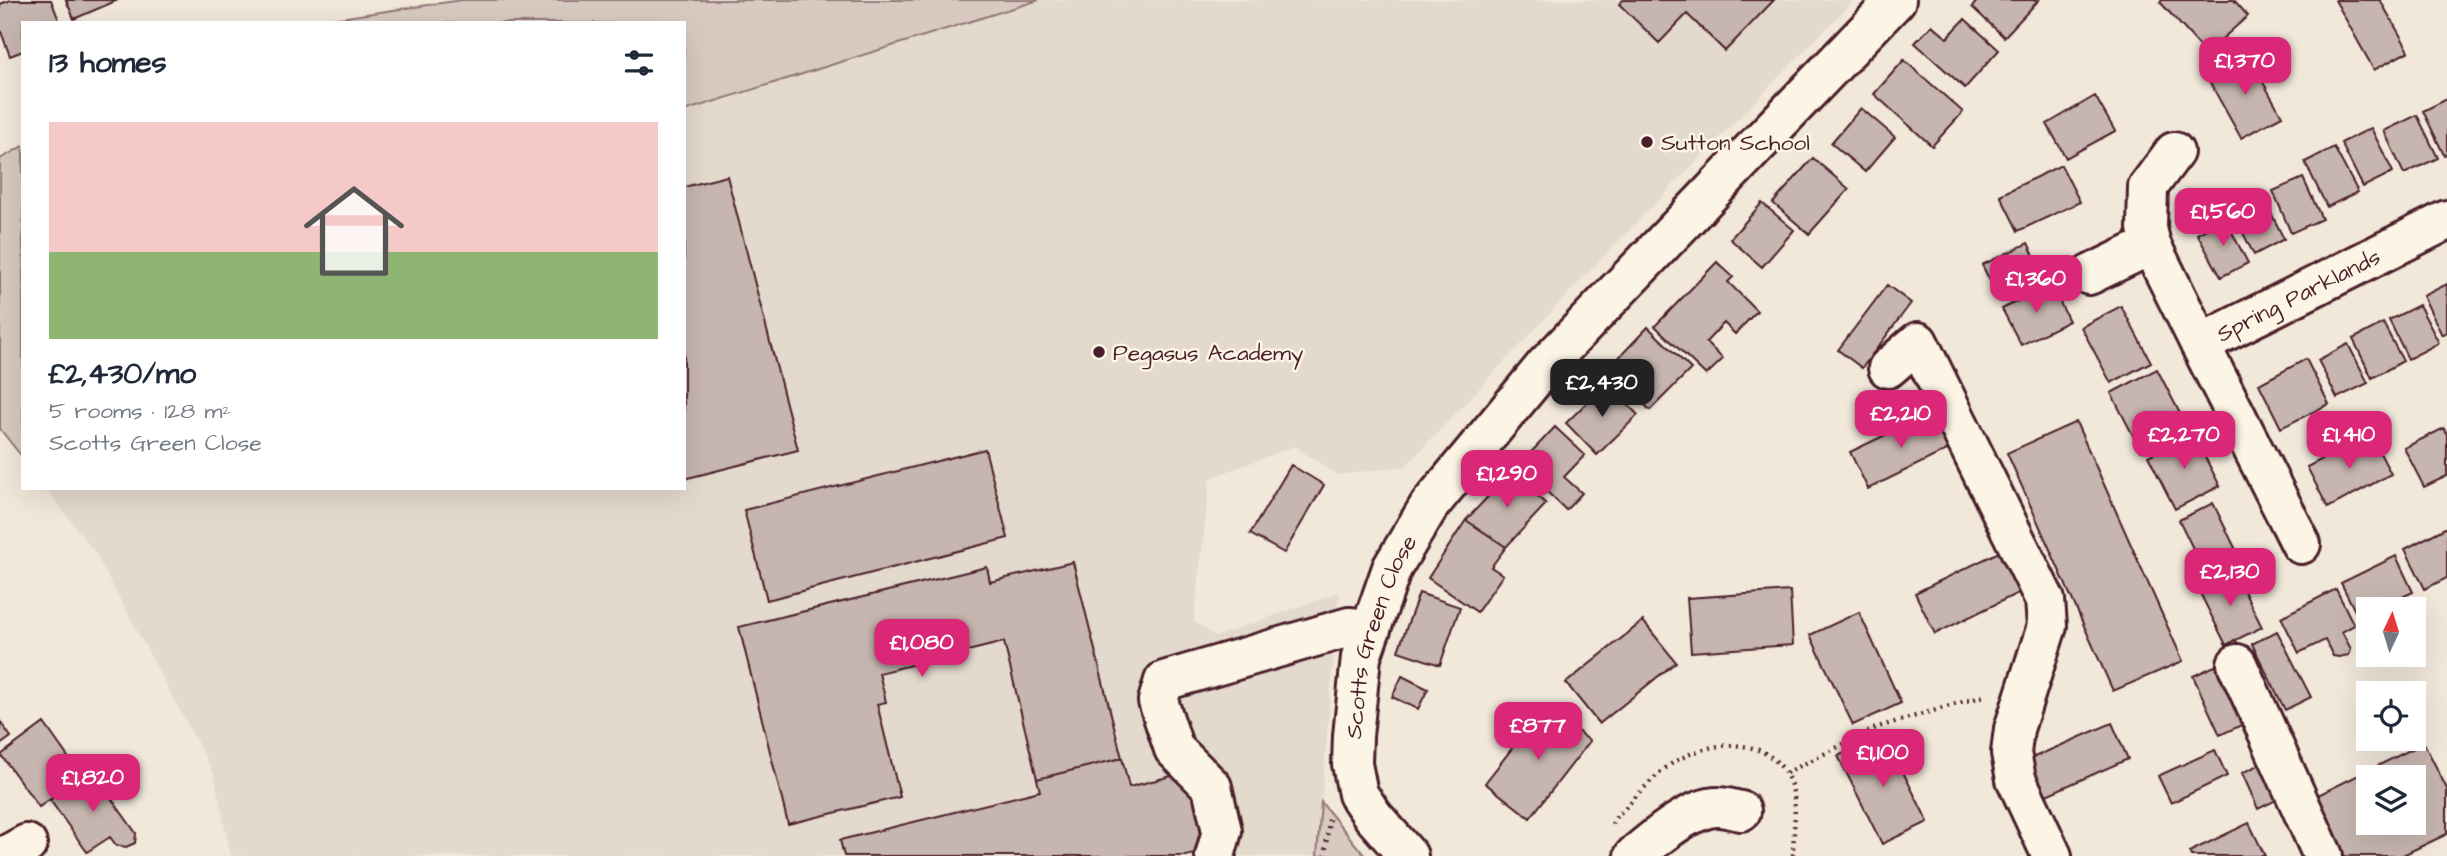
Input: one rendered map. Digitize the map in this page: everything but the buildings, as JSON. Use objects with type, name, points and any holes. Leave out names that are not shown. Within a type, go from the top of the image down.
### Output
[{"type":"street","name":"Scotts Green Close","points":[[1408,856],[1373,816],[1358,794],[1352,764],[1361,657],[1392,568],[1429,506],[1545,366],[1896,0]]},
{"type":"street","points":[[2174,152],[2148,187],[2147,228],[2151,245],[2200,344]]},
{"type":"street","name":"Spring Parklands","points":[[2301,544],[2200,344],[2447,220]]},
{"type":"street","points":[[2089,275],[2151,245]]},
{"type":"street","points":[[1888,368],[1918,342],[2045,600],[2047,626],[2014,729],[2011,753],[2015,779],[2052,856]]},
{"type":"street","points":[[1214,856],[1222,831],[1212,787],[1174,749],[1158,701],[1164,681],[1349,627],[1371,629]]},
{"type":"street","points":[[2237,664],[2323,856]]},
{"type":"street","points":[[1633,856],[1695,812],[1718,806],[1741,811]]},
{"type":"path","points":[[1786,773],[1878,727],[2029,683]]},
{"type":"path","points":[[1325,856],[1329,817]]},
{"type":"shaded area","name":"Pegasus Academy","points":[[462,0],[1854,0],[1601,259],[1406,466],[1337,475],[1295,446],[1210,478],[1194,621],[1215,637],[1339,592],[1317,856],[231,856],[214,774],[94,551],[48,490],[686,490],[686,21],[319,21]]},
{"type":"shaded area","points":[[462,0],[1039,0],[686,110],[686,21],[319,21]]},
{"type":"shaded area","points":[[21,147],[21,455],[0,429],[0,159]]},
{"type":"shaded area","points":[[1321,802],[1365,856],[1317,856]]},
{"type":"place","name":"Sutton School","points":[[1647,142]]},
{"type":"place","name":"Pegasus Academy","points":[[1099,352]]}]
